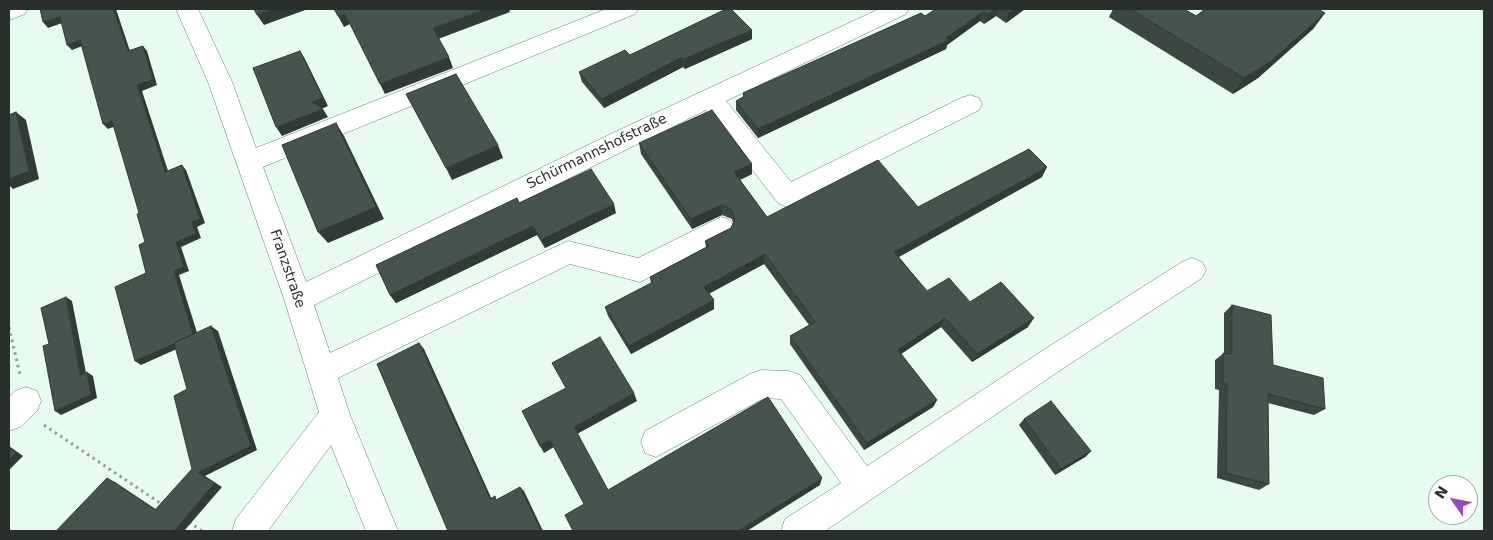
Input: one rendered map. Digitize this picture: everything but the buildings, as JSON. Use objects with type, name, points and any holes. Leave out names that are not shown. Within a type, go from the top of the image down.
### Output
[{"type":"street","points":[[9,12],[17,9]]},
{"type":"street","name":"Franzstraße","points":[[186,9],[220,82],[298,299],[335,415],[382,531]]},
{"type":"street","points":[[248,162],[628,9]]},
{"type":"street","name":"Schürmannshofstraße","points":[[298,299],[710,98],[898,9]]},
{"type":"street","points":[[710,98],[787,196],[970,104]]},
{"type":"street","points":[[321,372],[568,252],[640,270],[721,228]]},
{"type":"street","points":[[797,531],[1056,358],[1192,270]]},
{"type":"street","points":[[656,442],[761,384],[789,385],[863,487]]},
{"type":"street","points":[[248,531],[335,415]]},
{"type":"path","points":[[9,327],[18,409],[170,510]]},
{"type":"path","points":[[186,520],[202,531]]}]
